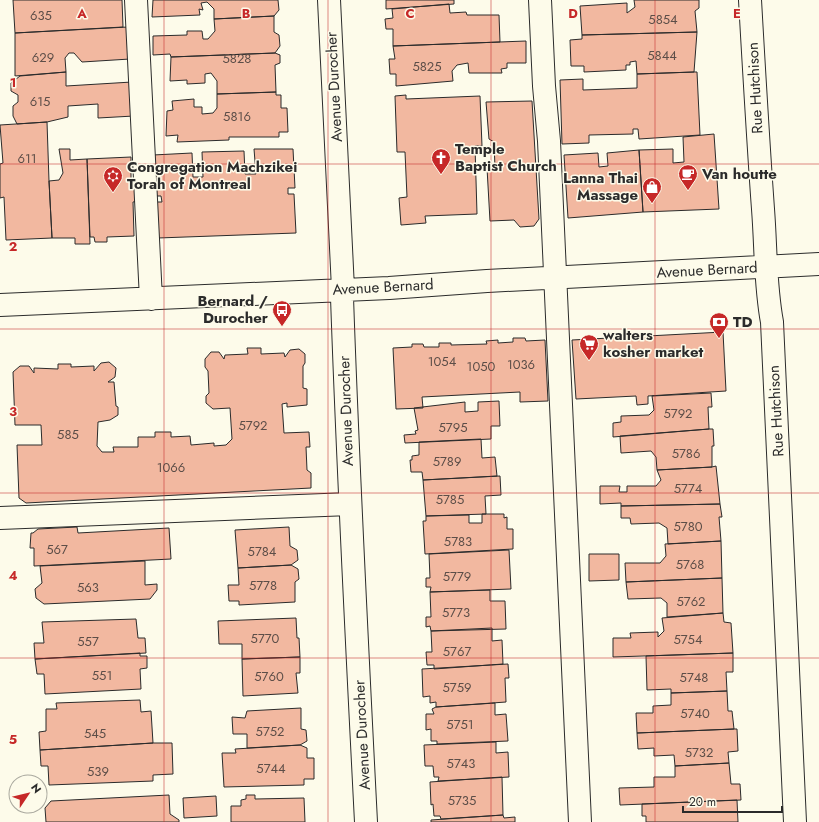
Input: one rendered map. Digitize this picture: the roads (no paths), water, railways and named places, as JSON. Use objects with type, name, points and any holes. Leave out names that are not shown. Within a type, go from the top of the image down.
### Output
[{"type":"street","points":[[136,0],[151,299]]},
{"type":"street","name":"Avenue Durocher","points":[[330,0],[343,289],[342,297],[350,504],[366,822]]},
{"type":"street","points":[[540,0],[544,86],[549,141],[554,278],[580,822]]},
{"type":"street","name":"Rue Hutchison","points":[[750,0],[766,266],[772,330],[794,822]]},
{"type":"street","name":"Avenue Bernard","points":[[0,305],[151,299],[819,264]]},
{"type":"street","points":[[0,518],[350,504]]},
{"type":"place","name":"Temple Baptist Church","points":[[441,175]]},
{"type":"place","name":"Van houtte","points":[[688,191]]},
{"type":"place","name":"Congregation Machzikei Torah of Montreal","points":[[113,193]]},
{"type":"place","name":"Lanna Thai Massage","points":[[652,204]]},
{"type":"place","name":"Bernard / Durocher","points":[[282,327]]},
{"type":"place","name":"TD","points":[[719,339]]},
{"type":"place","name":"walters kosher market","points":[[589,361]]}]
